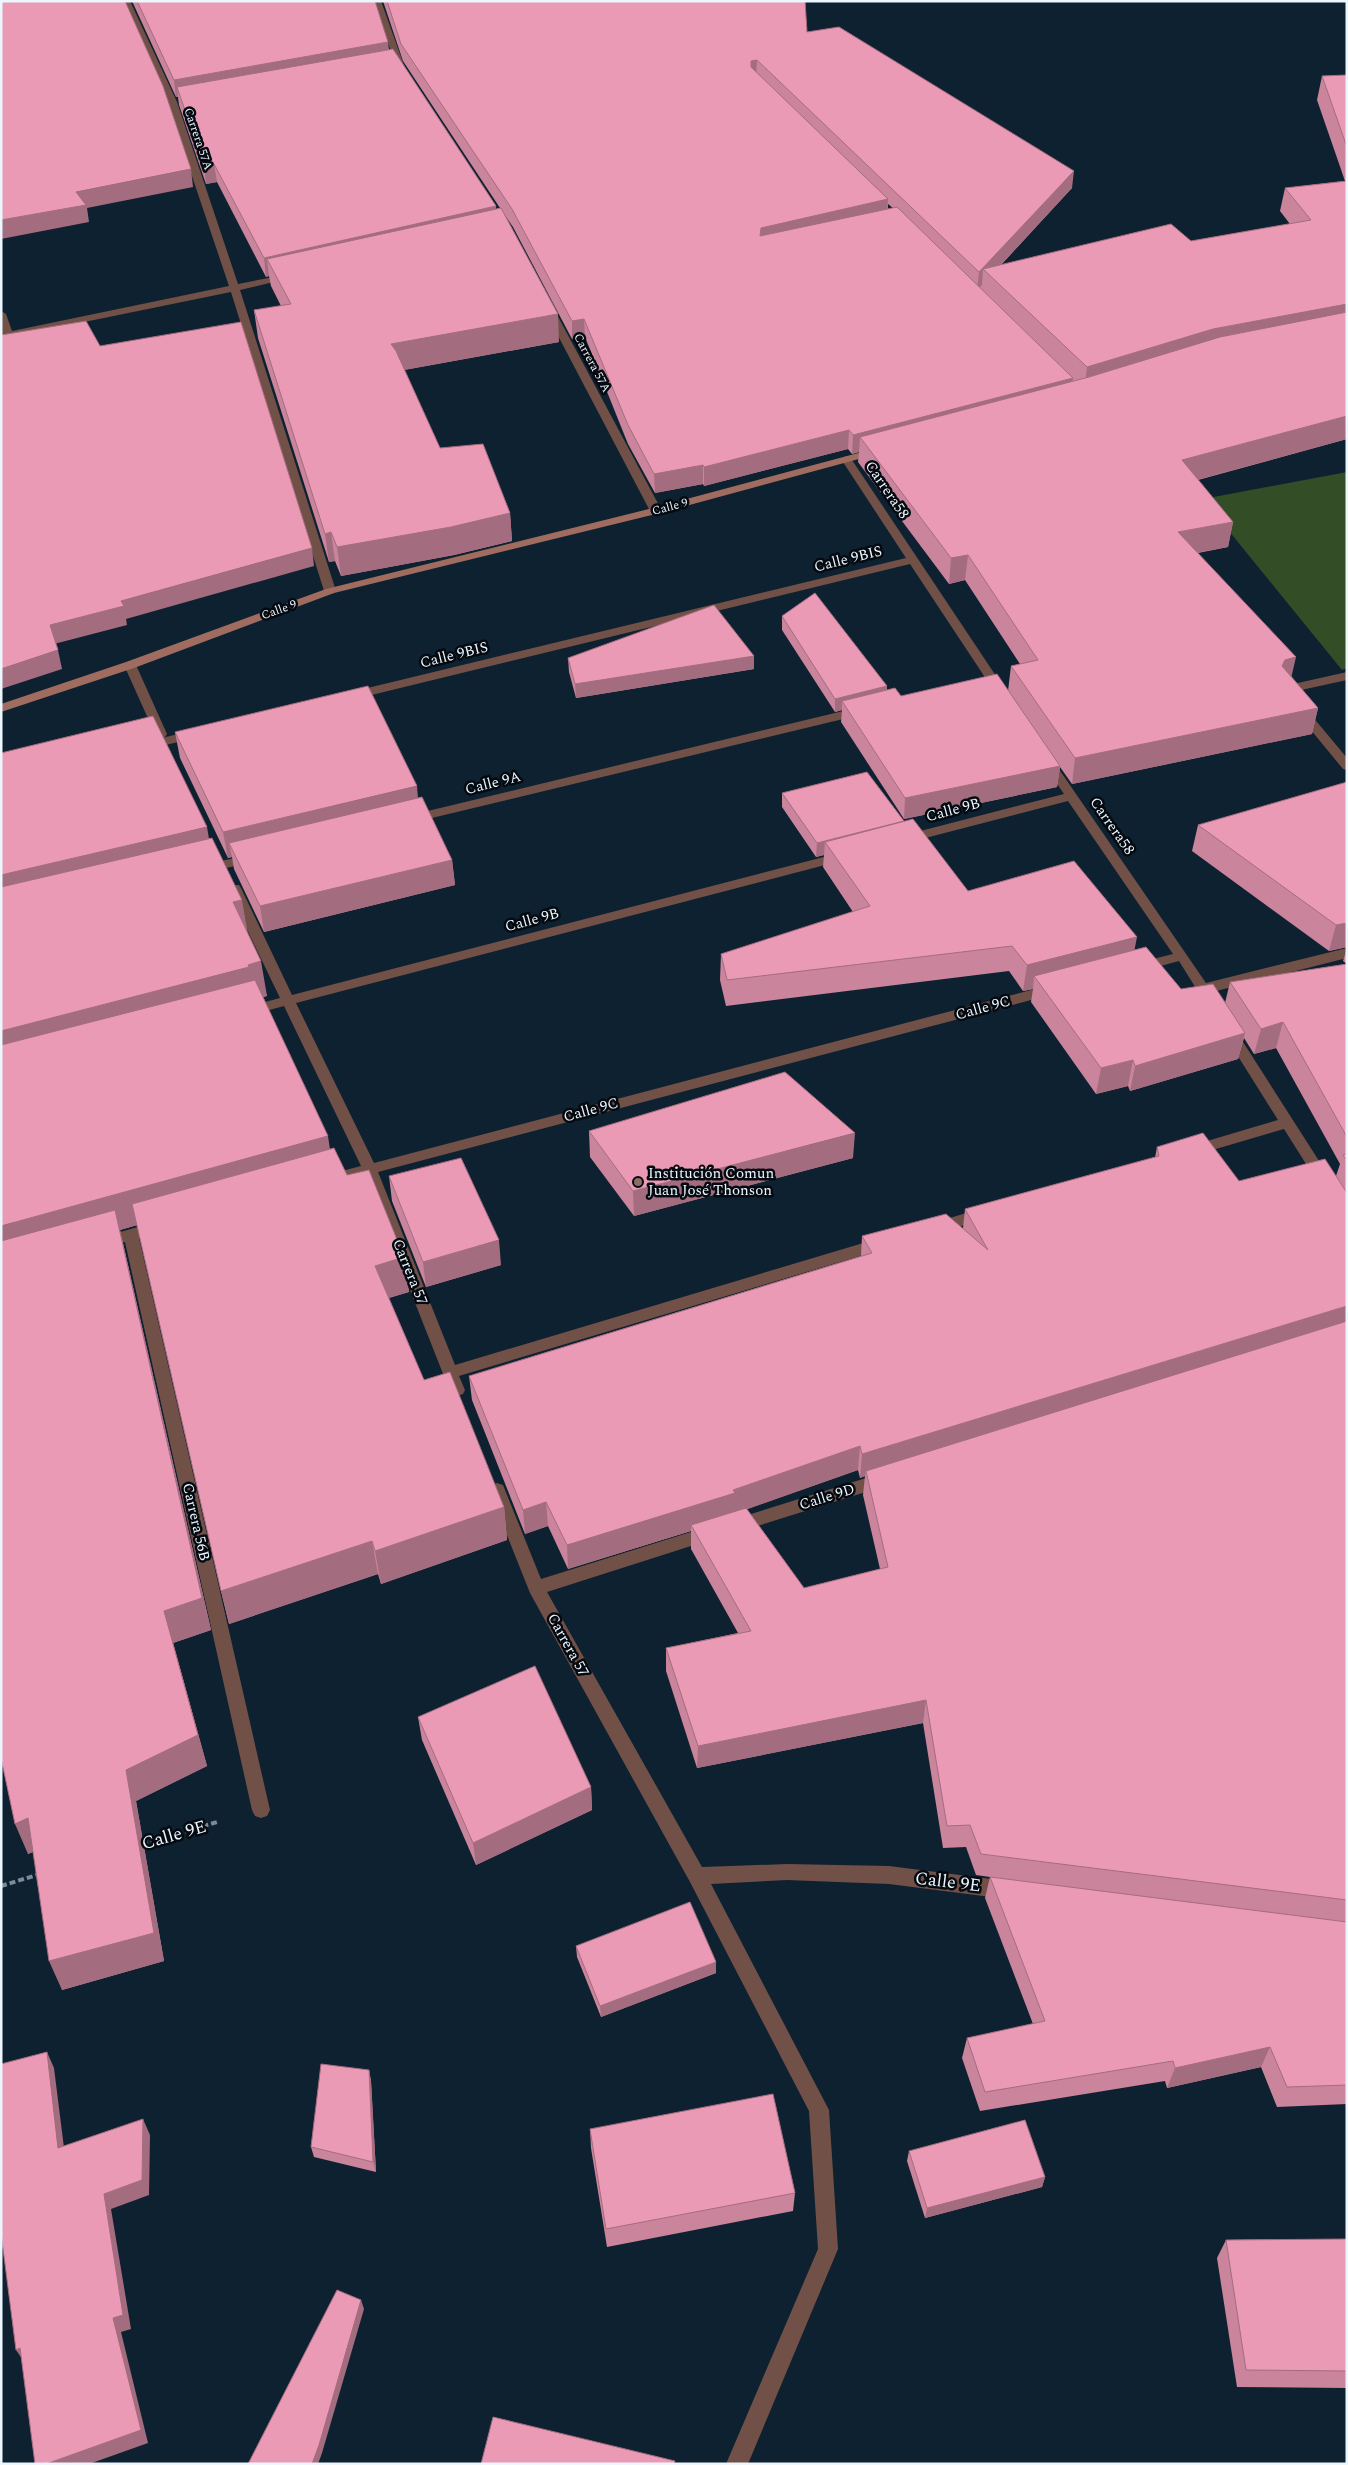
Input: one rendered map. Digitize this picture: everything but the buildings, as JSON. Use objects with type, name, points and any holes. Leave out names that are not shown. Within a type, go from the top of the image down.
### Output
[{"type":"street","name":"Carrera 57A","points":[[126,1],[177,101],[330,591]]},
{"type":"street","points":[[378,1],[392,63],[408,78]]},
{"type":"street","points":[[1,314],[4,336],[303,274]]},
{"type":"street","name":"Carrera 57A","points":[[542,296],[656,511]]},
{"type":"street","name":"Calle 9","points":[[1,708],[130,665],[330,591],[656,511],[884,449]]},
{"type":"street","name":"Carrera58","points":[[846,459],[914,559],[987,681],[1008,703]]},
{"type":"street","name":"Calle 9BIS","points":[[337,700],[914,559]]},
{"type":"street","points":[[130,665],[172,760]]},
{"type":"street","points":[[1347,676],[1284,690],[1347,766]]},
{"type":"street","name":"Calle 9A","points":[[396,823],[877,707]]},
{"type":"street","points":[[135,748],[203,733]]},
{"type":"street","name":"Carrera58","points":[[1040,750],[1182,956],[1332,1192]]},
{"type":"street","name":"Calle 9B","points":[[890,844],[1071,796]]},
{"type":"street","name":"Carrera 57","points":[[214,847],[369,1168],[461,1400]]},
{"type":"street","name":"Calle 9B","points":[[240,1013],[861,851]]},
{"type":"street","points":[[194,872],[261,855]]},
{"type":"street","points":[[1203,989],[1347,953]]},
{"type":"street","points":[[1125,971],[1182,956]]},
{"type":"street","name":"Calle 9C","points":[[312,1184],[1067,986]]},
{"type":"street","points":[[1173,1157],[1287,1122]]},
{"type":"street","points":[[926,1231],[1002,1208]]},
{"type":"street","points":[[94,1245],[169,1224]]},
{"type":"street","name":"Carrera 56B","points":[[131,1235],[261,1810]]},
{"type":"street","points":[[450,1373],[897,1239]]},
{"type":"street","name":"Carrera 57","points":[[490,1472],[536,1588],[697,1876],[819,2110],[828,2249],[737,2464]]},
{"type":"street","name":"Calle 9D","points":[[536,1588],[902,1474]]},
{"type":"street","name":"Calle 9E","points":[[697,1876],[787,1872],[889,1875],[1026,1892]]},
{"type":"path","name":"Calle 9E","points":[[140,1845],[261,1810]]},
{"type":"path","points":[[1,1886],[48,1872]]},
{"type":"green space","points":[[1347,472],[1347,668],[1342,670],[1203,499]]},
{"type":"place","name":"Institución Comun Juan José Thonson","points":[[638,1182]]}]
